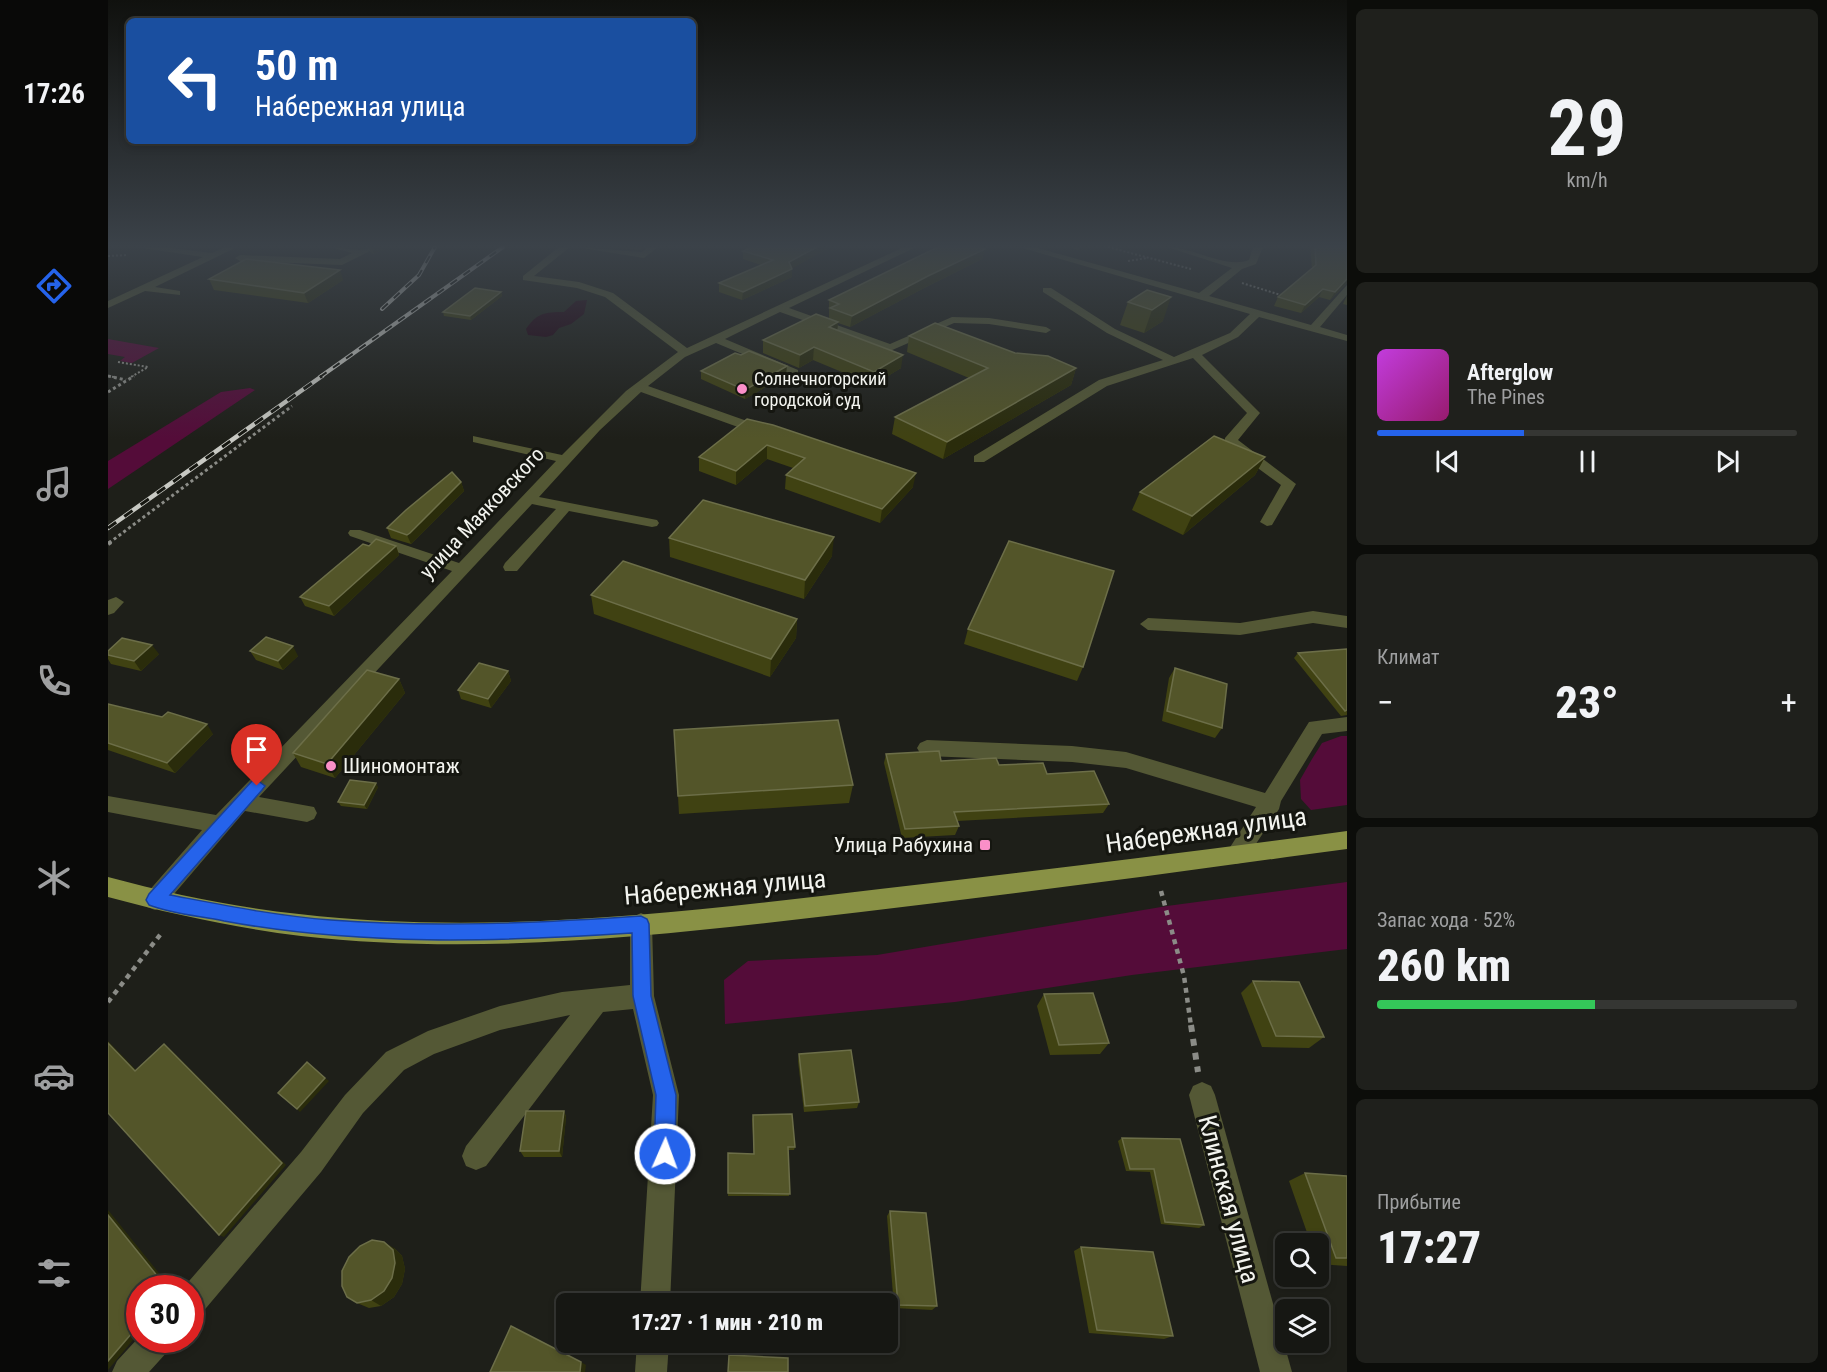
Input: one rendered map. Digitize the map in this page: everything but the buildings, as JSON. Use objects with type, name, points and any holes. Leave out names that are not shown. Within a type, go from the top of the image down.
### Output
[{"type":"main road","name":"Набережная улица","points":[[108,887],[154,900],[266,921],[329,928],[402,932],[578,928],[780,912],[1347,840]]},
{"type":"street","points":[[630,311],[686,353]]},
{"type":"street","name":"улица Маяковского","points":[[154,900],[241,802],[529,498],[563,459],[639,387],[686,353],[772,311]]},
{"type":"street","points":[[786,311],[890,348],[952,320],[989,321],[1046,330]]},
{"type":"street","points":[[1080,311],[1111,331],[1173,360]]},
{"type":"street","points":[[1250,311],[1347,338]]},
{"type":"street","points":[[1314,328],[1334,311]]},
{"type":"street","points":[[978,459],[1103,383],[1195,354],[1234,335],[1257,313]]},
{"type":"street","points":[[714,338],[794,372]]},
{"type":"street","points":[[1195,354],[1254,413],[1230,441],[1289,484],[1267,522]]},
{"type":"street","points":[[639,387],[769,433]]},
{"type":"street","points":[[478,439],[563,459]]},
{"type":"street","points":[[529,498],[652,523]]},
{"type":"street","points":[[511,567],[567,505]]},
{"type":"street","points":[[355,533],[462,568]]},
{"type":"street","points":[[1148,624],[1240,629],[1264,623],[1313,617],[1347,622]]},
{"type":"street","points":[[1236,855],[1272,803],[1297,755],[1316,727],[1347,724]]},
{"type":"street","points":[[927,748],[1072,754],[1126,760],[1272,803]]},
{"type":"street","points":[[241,802],[307,813]]},
{"type":"street","points":[[108,804],[220,825]]},
{"type":"street","points":[[641,924],[642,996],[666,1095],[666,1133],[656,1293]]},
{"type":"street","points":[[204,1287],[311,1162],[354,1104],[395,1061],[428,1044],[500,1018],[562,1004],[642,996]]},
{"type":"street","points":[[476,1156],[597,1000]]},
{"type":"street","name":"Клинская улица","points":[[1202,1095],[1276,1372]]},
{"type":"street","points":[[128,1372],[145,1353]]},
{"type":"street","points":[[651,1372],[652,1353]]},
{"type":"path","points":[[108,392],[148,367],[118,362]]},
{"type":"path","points":[[108,376],[127,380]]},
{"type":"path","points":[[108,544],[292,406]]},
{"type":"path","points":[[1161,891],[1184,976],[1202,1095]]},
{"type":"path","points":[[108,1002],[163,931]]},
{"type":"shaded area","points":[[585,311],[571,324],[559,328],[553,335],[546,337],[528,335],[526,329],[538,317],[547,313]]},
{"type":"shaded area","points":[[108,339],[159,348],[132,363],[120,361],[125,357],[108,354]]},
{"type":"shaded area","points":[[250,388],[255,390],[108,489],[108,461],[221,392]]},
{"type":"shaded area","points":[[1347,736],[1347,805],[1311,810],[1301,799],[1300,780],[1322,743]]},
{"type":"shaded area","points":[[1347,882],[1347,949],[1132,975],[955,1002],[725,1024],[724,980],[748,961],[877,955],[1167,906]]},
{"type":"railway","points":[[320,377],[413,311]]},
{"type":"railway","points":[[108,528],[322,376]]},
{"type":"place","name":"Солнечногорский городской суд","points":[[742,389]]},
{"type":"place","name":"Шиномонтаж","points":[[331,766]]},
{"type":"place","name":"Улица Рабухина","points":[[985,845]]},
{"type":"route","points":[[257,786],[154,900],[266,921],[329,928],[402,932],[462,932],[641,924],[642,996],[648,1029],[656,1050],[666,1095],[665,1154]]}]
